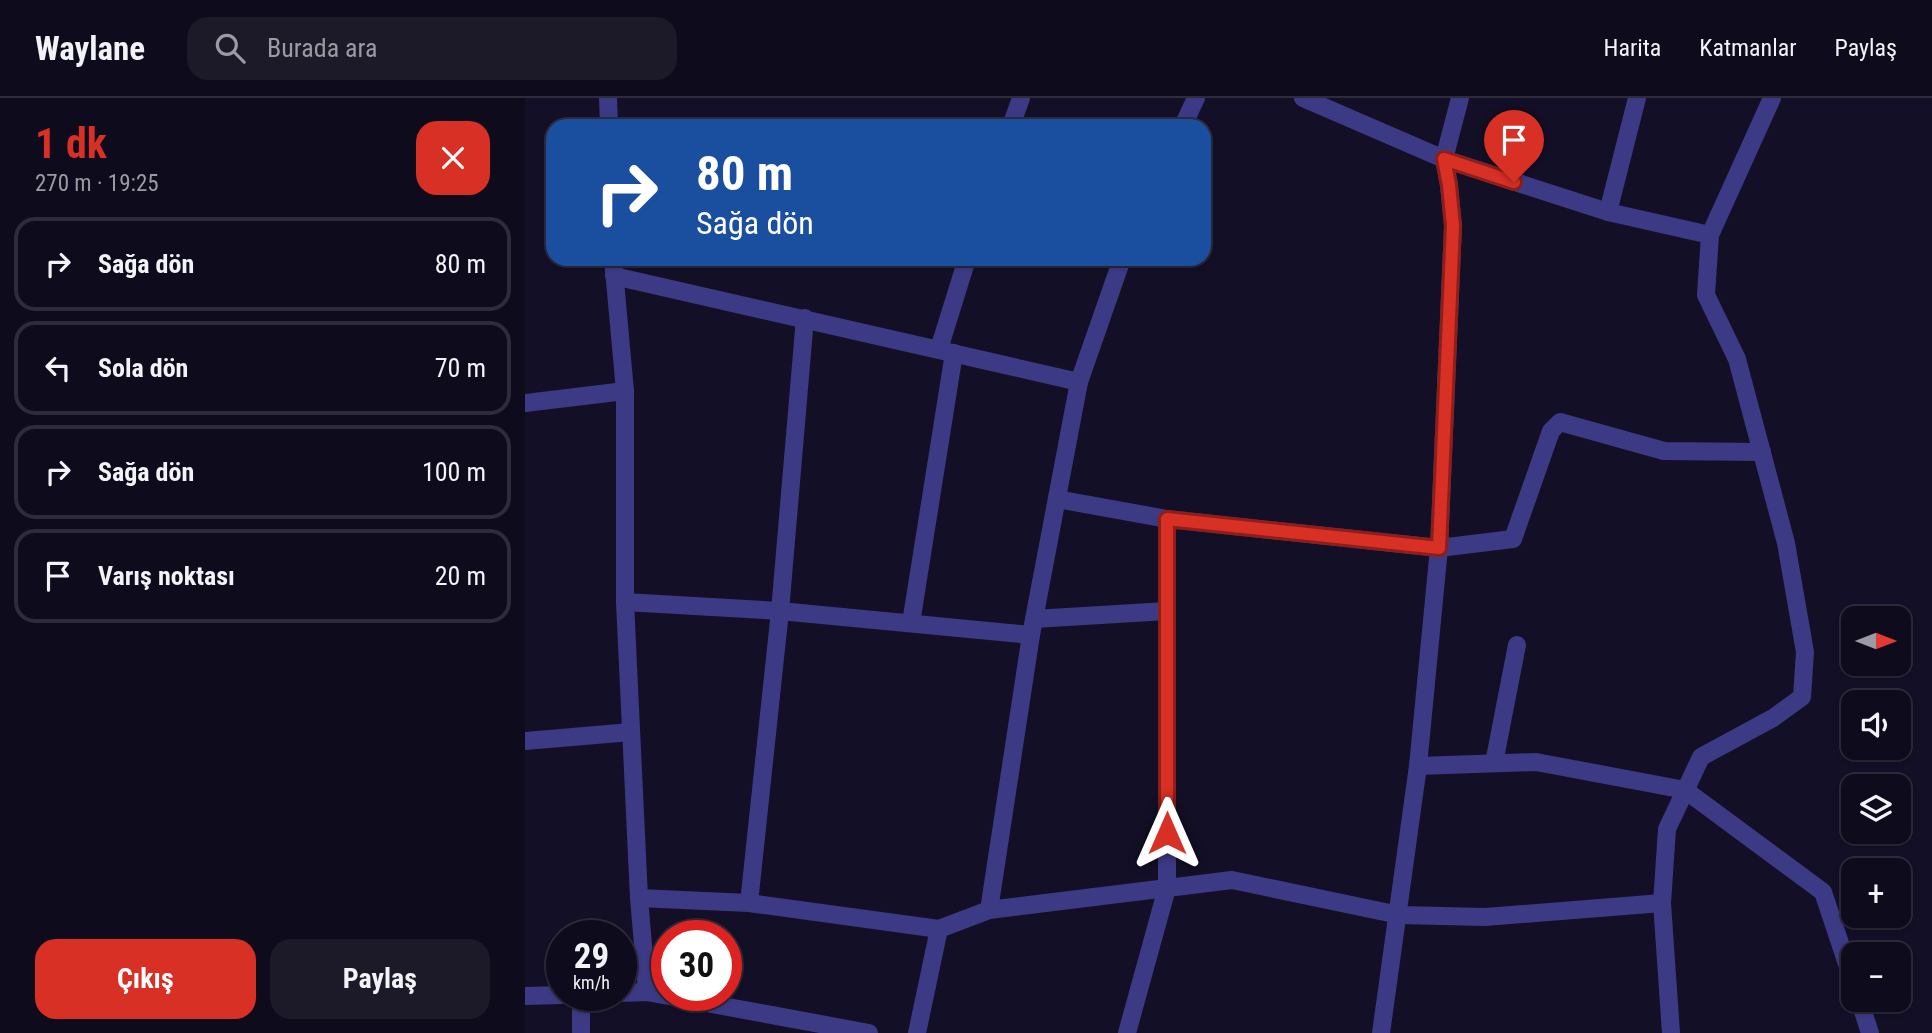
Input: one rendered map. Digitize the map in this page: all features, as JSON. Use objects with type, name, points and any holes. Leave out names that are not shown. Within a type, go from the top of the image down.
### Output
[{"type":"street","points":[[608,98],[609,119]]},
{"type":"street","points":[[1013,119],[1020,98]]},
{"type":"street","points":[[1186,119],[1196,98]]},
{"type":"street","points":[[1303,98],[1444,159],[1608,212],[1710,235]]},
{"type":"street","points":[[1381,1033],[1419,766],[1439,548],[1453,226],[1444,159],[1460,98]]},
{"type":"street","points":[[1608,212],[1637,98]]},
{"type":"street","points":[[1671,1033],[1663,903],[1667,829],[1701,757],[1773,718],[1802,696],[1805,652],[1786,543],[1737,359],[1706,295],[1710,235],[1772,98]]},
{"type":"street","points":[[911,623],[947,351],[965,266]]},
{"type":"street","points":[[989,910],[1033,627],[1079,382],[1120,266]]},
{"type":"street","points":[[647,992],[639,898],[625,602],[625,391],[614,268],[805,318],[1079,382]]},
{"type":"street","points":[[749,903],[781,611],[805,318]]},
{"type":"street","points":[[525,403],[625,391]]},
{"type":"street","points":[[1057,499],[1167,519],[1439,548],[1513,539],[1551,431],[1560,422],[1664,450],[1762,452]]},
{"type":"street","points":[[1127,1033],[1167,888],[1167,519]]},
{"type":"street","points":[[625,602],[781,611],[911,623],[1033,627],[1167,611]]},
{"type":"street","points":[[1494,763],[1517,645]]},
{"type":"street","points":[[525,741],[631,732]]},
{"type":"street","points":[[1419,766],[1536,762],[1685,790],[1823,892],[1841,946]]},
{"type":"street","points":[[639,898],[749,903],[939,929],[989,910],[1232,880],[1399,915],[1485,917],[1663,903]]},
{"type":"street","points":[[917,1033],[939,929]]},
{"type":"street","points":[[637,992],[647,992],[869,1033]]},
{"type":"street","points":[[525,996],[546,995]]},
{"type":"street","points":[[581,1011],[581,1033]]},
{"type":"street","points":[[1863,1012],[1870,1033]]},
{"type":"route","points":[[1167,833],[1167,519],[1439,548],[1453,226],[1444,159],[1514,182]]}]
